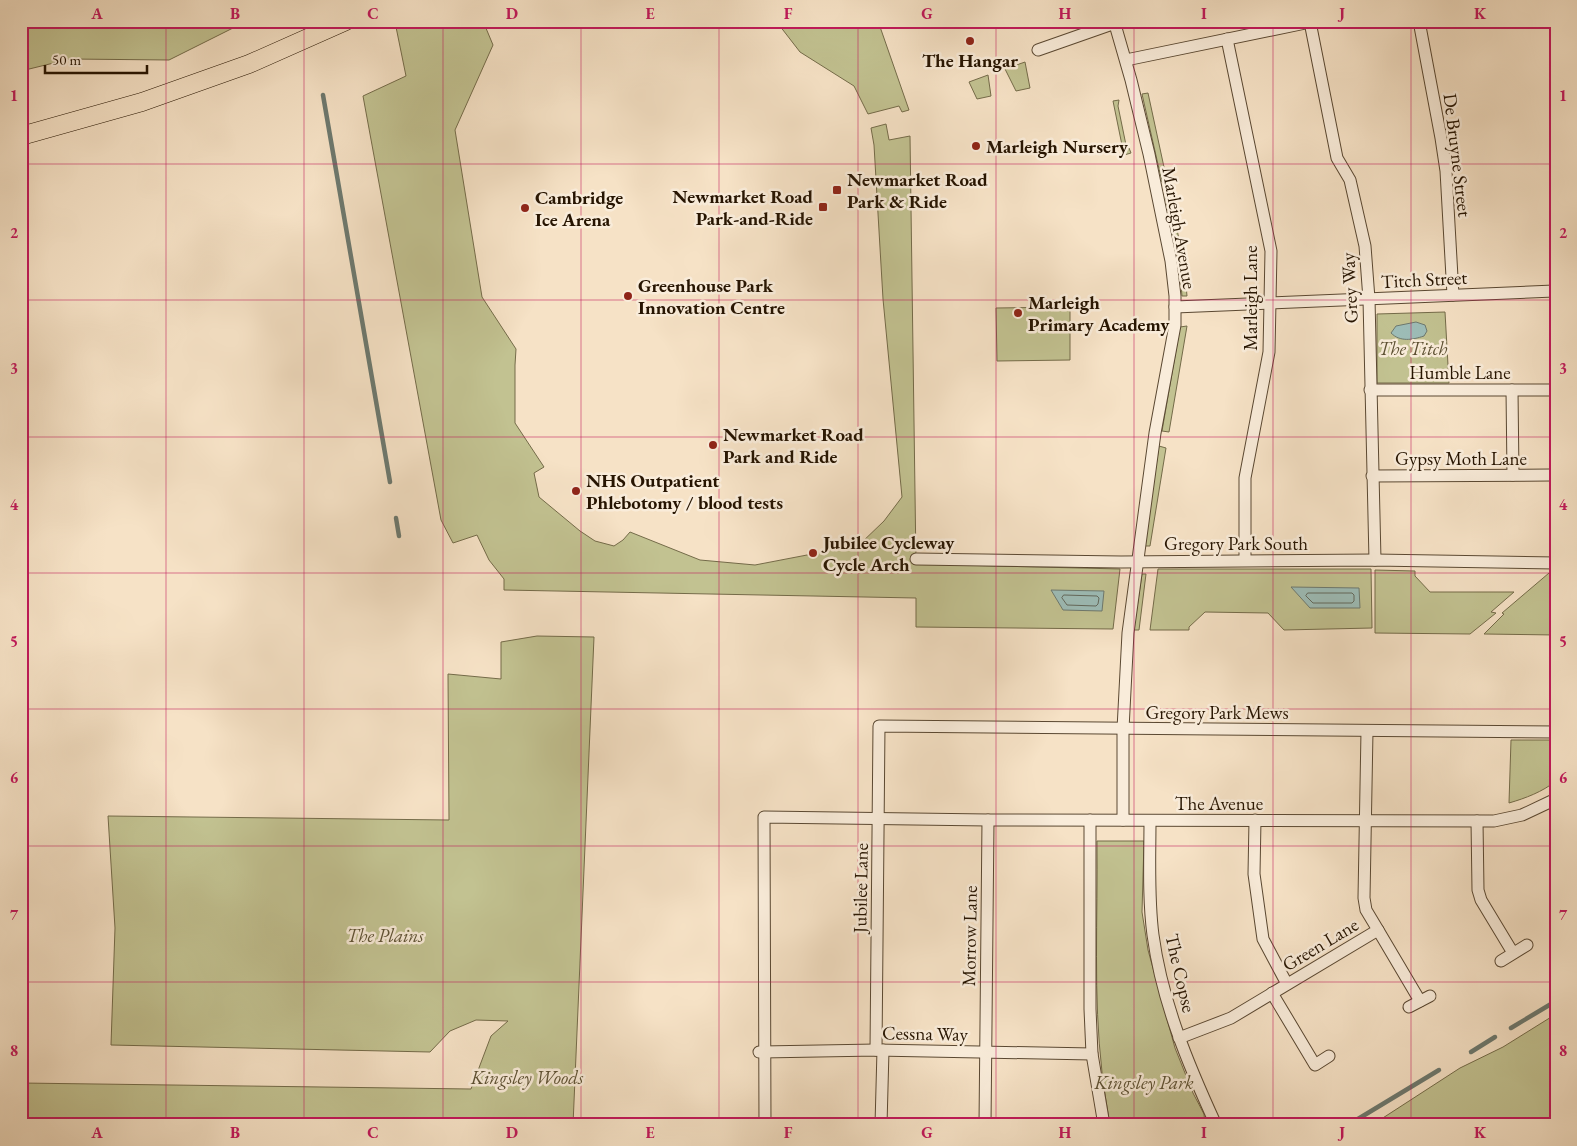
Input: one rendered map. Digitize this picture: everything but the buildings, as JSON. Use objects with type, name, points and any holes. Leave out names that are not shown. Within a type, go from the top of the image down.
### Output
[{"type":"main road","points":[[21,136],[151,99],[249,64],[346,21]]},
{"type":"street","name":"De Bruyne Street","points":[[1419,21],[1446,171],[1453,295]]},
{"type":"street","points":[[1038,50],[1115,22]]},
{"type":"street","name":"Marleigh Avenue","points":[[1115,22],[1149,154],[1171,261],[1175,307],[1175,325],[1155,433],[1128,632],[1123,729],[1123,820]]},
{"type":"street","points":[[1126,60],[1312,22]]},
{"type":"street","name":"Grey Way","points":[[1312,22],[1336,158],[1350,180],[1365,246],[1369,299],[1375,560]]},
{"type":"street","name":"Marleigh Lane","points":[[1227,39],[1271,251],[1269,352],[1245,478],[1245,560]]},
{"type":"street","name":"Titch Street","points":[[1175,307],[1554,291]]},
{"type":"street","name":"Humble Lane","points":[[1370,390],[1549,390]]},
{"type":"street","points":[[1512,390],[1512,475]]},
{"type":"street","name":"Gypsy Moth Lane","points":[[1372,476],[1550,475]]},
{"type":"street","name":"Gregory Park South","points":[[916,559],[1137,562],[1375,560],[1556,563]]},
{"type":"street","name":"Gregory Park Mews","points":[[879,726],[1556,732]]},
{"type":"street","name":"Jubilee Lane","points":[[879,726],[881,1125]]},
{"type":"street","name":"Green Lane","points":[[1179,1038],[1225,1021],[1378,930],[1366,910],[1364,898],[1367,731]]},
{"type":"street","name":"The Avenue","points":[[762,1052],[764,817],[1150,821],[1477,821],[1506,820],[1555,803]]},
{"type":"street","name":"Morrow Lane","points":[[985,1125],[988,820]]},
{"type":"street","points":[[1090,820],[1090,1009],[1092,1054],[1104,1125]]},
{"type":"street","points":[[1255,820],[1254,874],[1263,939],[1287,984]]},
{"type":"street","name":"The Copse","points":[[1150,821],[1151,912],[1160,973],[1179,1038],[1216,1125]]},
{"type":"street","points":[[1477,821],[1478,890],[1481,900],[1513,953]]},
{"type":"street","points":[[1378,930],[1420,1001]]},
{"type":"street","points":[[1501,961],[1527,944]]},
{"type":"street","points":[[1272,993],[1315,1065],[1330,1056]]},
{"type":"street","name":"Cessna Way","points":[[762,1052],[880,1050],[1092,1054]]},
{"type":"street","points":[[762,1052],[765,1125]]},
{"type":"green space","points":[[21,21],[247,21],[169,60],[70,59],[21,71]]},
{"type":"green space","points":[[409,21],[483,21],[493,45],[455,130],[482,297],[516,349],[515,423],[544,467],[534,473],[539,497],[595,541],[614,546],[630,532],[700,560],[755,565],[859,545],[884,521],[902,497],[883,299],[874,145],[871,128],[886,124],[889,140],[910,136],[916,564],[1120,569],[1113,629],[916,627],[916,598],[504,590],[504,579],[489,560],[477,535],[453,543],[441,520],[363,96],[406,76],[396,27]]},
{"type":"green space","points":[[776,21],[878,21],[909,110],[902,112],[899,106],[868,114],[854,86],[800,52]]},
{"type":"green space","points":[[1025,62],[1030,88],[1016,91],[1005,69]]},
{"type":"green space","points":[[988,75],[991,96],[977,99],[969,82]]},
{"type":"green space","points":[[1148,93],[1167,181],[1162,182],[1142,94]]},
{"type":"green space","points":[[1119,100],[1118,106],[1126,145],[1131,153],[1124,155],[1113,101]]},
{"type":"green space","points":[[1170,195],[1184,264],[1187,296],[1182,296],[1179,265],[1165,196]]},
{"type":"green space","points":[[1070,307],[1070,360],[997,361],[996,308]]},
{"type":"green space","name":"The Titch","points":[[1445,312],[1449,383],[1377,383],[1377,314]]},
{"type":"green space","points":[[1187,326],[1169,432],[1162,431],[1180,327]]},
{"type":"green space","points":[[1159,446],[1166,448],[1150,546],[1144,546]]},
{"type":"green space","points":[[1158,569],[1371,569],[1372,628],[1284,630],[1268,613],[1205,612],[1189,627],[1189,630],[1150,630]]},
{"type":"green space","points":[[1375,570],[1415,571],[1415,576],[1430,592],[1514,592],[1491,612],[1496,613],[1470,634],[1375,633]]},
{"type":"green space","points":[[1549,573],[1556,573],[1556,635],[1484,634],[1504,614],[1502,613]]},
{"type":"green space","points":[[1142,574],[1146,574],[1139,630],[1129,630],[1135,621]]},
{"type":"green space","name":"The Plains","points":[[537,636],[594,637],[573,1125],[21,1125],[21,1083],[471,1089],[491,1036],[508,1021],[476,1020],[450,1031],[430,1052],[111,1045],[115,928],[108,816],[449,820],[448,674],[501,679],[501,642]]},
{"type":"green space","points":[[1511,740],[1556,740],[1556,781],[1534,794],[1509,803]]},
{"type":"green space","name":"Kingsley Park","points":[[1097,841],[1144,841],[1142,912],[1148,950],[1175,1048],[1193,1093],[1204,1114],[1205,1125],[1110,1125],[1099,1043],[1096,956]]},
{"type":"green space","points":[[1556,1014],[1556,1116],[1543,1125],[1372,1125],[1460,1068],[1503,1047]]},
{"type":"water","points":[[1416,322],[1425,325],[1427,331],[1424,336],[1406,339],[1398,338],[1391,333],[1396,326]]},
{"type":"water","points":[[1291,587],[1359,588],[1360,608],[1310,608]]},
{"type":"water","points":[[1051,590],[1104,591],[1102,611],[1063,610]]},
{"type":"waterway","points":[[323,95],[390,482]]},
{"type":"waterway","points":[[396,518],[399,536]]},
{"type":"waterway","points":[[1511,1028],[1556,1001]]},
{"type":"waterway","points":[[1471,1052],[1495,1037]]},
{"type":"waterway","points":[[1348,1125],[1439,1070]]},
{"type":"place","name":"The Hangar","points":[[970,41]]},
{"type":"place","name":"Marleigh Nursery","points":[[976,146]]},
{"type":"place","name":"Newmarket Road Park & Ride","points":[[837,190]]},
{"type":"place","name":"Newmarket Road Park-and-Ride","points":[[823,207]]},
{"type":"place","name":"Cambridge Ice Arena","points":[[525,208]]},
{"type":"place","name":"Greenhouse Park Innovation Centre","points":[[628,296]]},
{"type":"place","name":"Marleigh Primary Academy","points":[[1018,313]]},
{"type":"place","name":"Newmarket Road Park and Ride","points":[[713,445]]},
{"type":"place","name":"NHS Outpatient Phlebotomy / blood tests","points":[[576,491]]},
{"type":"place","name":"Jubilee Cycleway Cycle Arch","points":[[813,553]]},
{"type":"park label","name":"Kingsley Woods","points":[[527,1077]]}]
